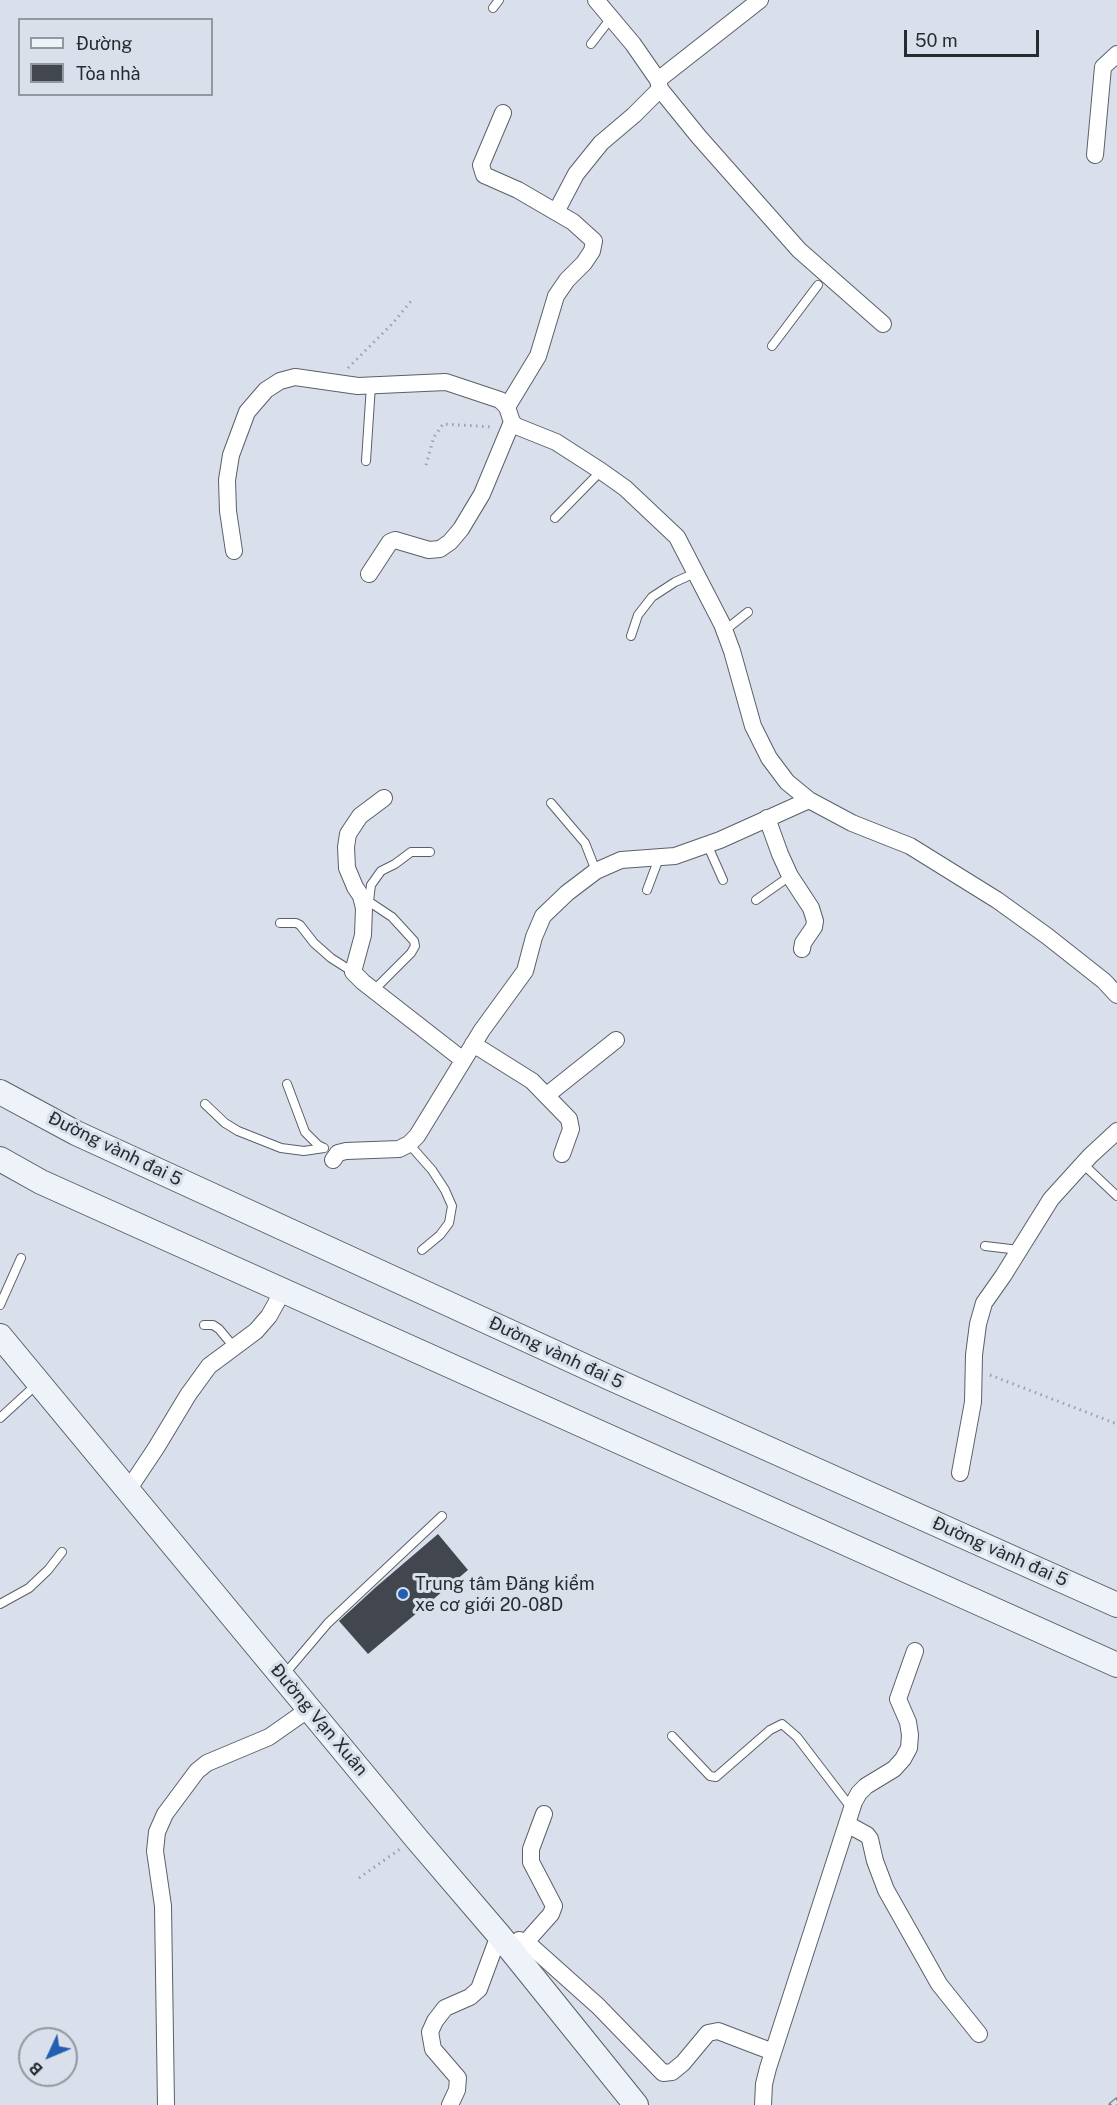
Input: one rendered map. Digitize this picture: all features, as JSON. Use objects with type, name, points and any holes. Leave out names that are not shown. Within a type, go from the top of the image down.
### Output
[{"type":"main road","name":"Đường vành đai 5","points":[[0,1092],[97,1143],[608,1377],[1117,1605]]},
{"type":"main road","points":[[0,1159],[40,1182],[1111,1663]]},
{"type":"main road","name":"Đường Vạn Xuân","points":[[0,1336],[416,1838],[513,1941],[636,2105]]},
{"type":"street","points":[[596,0],[633,44],[659,84],[699,137],[823,279],[883,324]]},
{"type":"street","points":[[556,212],[576,174],[601,142],[634,115],[659,84],[760,0]]},
{"type":"street","points":[[1095,155],[1103,67],[1117,54]]},
{"type":"street","points":[[369,574],[390,542],[395,540],[429,550],[440,549],[450,542],[461,529],[482,494],[510,419],[538,356],[556,296],[592,250],[594,241],[573,222],[518,190],[484,175],[481,165],[503,113]]},
{"type":"street","points":[[234,551],[228,511],[227,480],[231,455],[247,412],[266,390],[280,381],[295,377],[358,386],[446,382],[500,400],[510,419],[524,430],[556,442],[601,471],[625,488],[673,532],[685,551],[724,631],[753,726],[770,758],[787,782],[809,800],[852,823],[910,846],[970,883],[1047,936],[1117,994]]},
{"type":"street","points":[[384,798],[360,816],[348,834],[347,868],[355,887],[365,898],[363,935],[353,972],[373,991],[463,1060]]},
{"type":"street","points":[[332,1154],[346,1151],[399,1149],[409,1144],[417,1136],[473,1044],[525,971],[534,937],[543,916],[567,893],[596,872],[621,860],[675,856],[809,800]]},
{"type":"street","points":[[767,818],[790,876],[811,908],[815,921],[802,949]]},
{"type":"street","points":[[547,1095],[616,1040]]},
{"type":"street","points":[[473,1044],[532,1081],[569,1119],[571,1129],[562,1154]]},
{"type":"street","points":[[960,1473],[973,1402],[978,1324],[984,1303],[1052,1199],[1117,1131]]},
{"type":"street","points":[[128,1490],[209,1366],[256,1331],[269,1316],[279,1298]]},
{"type":"street","points":[[763,2105],[764,2084],[773,2052],[859,1793],[866,1786],[894,1769],[909,1748],[908,1722],[898,1699],[915,1651]]},
{"type":"street","points":[[166,2105],[164,1914],[155,1851],[157,1832],[165,1814],[197,1771],[207,1763],[269,1737],[309,1709]]},
{"type":"street","points":[[450,2105],[457,2090],[458,2078],[434,2049],[430,2032],[445,2008],[470,1997],[479,1989],[513,1941],[551,1914],[554,1906],[531,1862],[531,1849],[544,1814]]},
{"type":"street","points":[[850,1816],[870,1839],[875,1861],[886,1890],[921,1952],[945,1991],[979,2034]]},
{"type":"street","points":[[513,1941],[598,2006],[663,2073],[672,2072],[683,2063],[708,2033],[718,2031],[773,2052]]},
{"type":"lane","points":[[493,8],[499,0]]},
{"type":"lane","points":[[591,44],[611,18]]},
{"type":"lane","points":[[772,346],[823,279]]},
{"type":"lane","points":[[366,461],[371,385]]},
{"type":"lane","points":[[555,518],[601,471]]},
{"type":"lane","points":[[631,636],[638,615],[652,597],[675,582],[695,573]]},
{"type":"lane","points":[[724,631],[748,612]]},
{"type":"lane","points":[[550,803],[585,843],[596,872]]},
{"type":"lane","points":[[707,844],[723,880]]},
{"type":"lane","points":[[373,991],[415,946],[414,941],[392,917],[365,898],[381,871],[396,864],[411,852],[430,852]]},
{"type":"lane","points":[[647,890],[659,858]]},
{"type":"lane","points":[[756,900],[790,876]]},
{"type":"lane","points":[[280,923],[300,925],[305,934],[331,958],[353,972]]},
{"type":"lane","points":[[287,1084],[305,1132],[318,1145],[332,1154]]},
{"type":"lane","points":[[205,1104],[231,1127],[280,1148],[332,1154]]},
{"type":"lane","points":[[409,1144],[432,1170],[452,1206],[449,1223],[440,1235],[422,1250]]},
{"type":"lane","points":[[1083,1164],[1117,1196]]},
{"type":"lane","points":[[985,1246],[1019,1250]]},
{"type":"lane","points":[[0,1305],[21,1258]]},
{"type":"lane","points":[[204,1325],[213,1325],[219,1329],[234,1347]]},
{"type":"lane","points":[[0,1418],[39,1383]]},
{"type":"lane","points":[[282,1676],[328,1623],[442,1516]]},
{"type":"lane","points":[[0,1604],[29,1588],[62,1551]]},
{"type":"lane","points":[[672,1737],[710,1776],[716,1777],[770,1730],[782,1724],[797,1737],[850,1816]]},
{"type":"path","points":[[334,382],[393,323],[411,301]]},
{"type":"path","points":[[426,465],[434,437],[443,424],[510,419]]},
{"type":"path","points":[[974,1370],[1117,1424]]},
{"type":"path","points":[[359,1878],[416,1838]]},
{"type":"building","name":"Trung tâm Đăng kiểm xe cơ giới 20-08D","points":[[438,1534],[468,1570],[368,1654],[339,1621]]},
{"type":"railway","points":[[1112,2105],[1117,2101]]},
{"type":"place","name":"Trung tâm Đăng kiểm xe cơ giới 20-08D","points":[[403,1594]]}]
